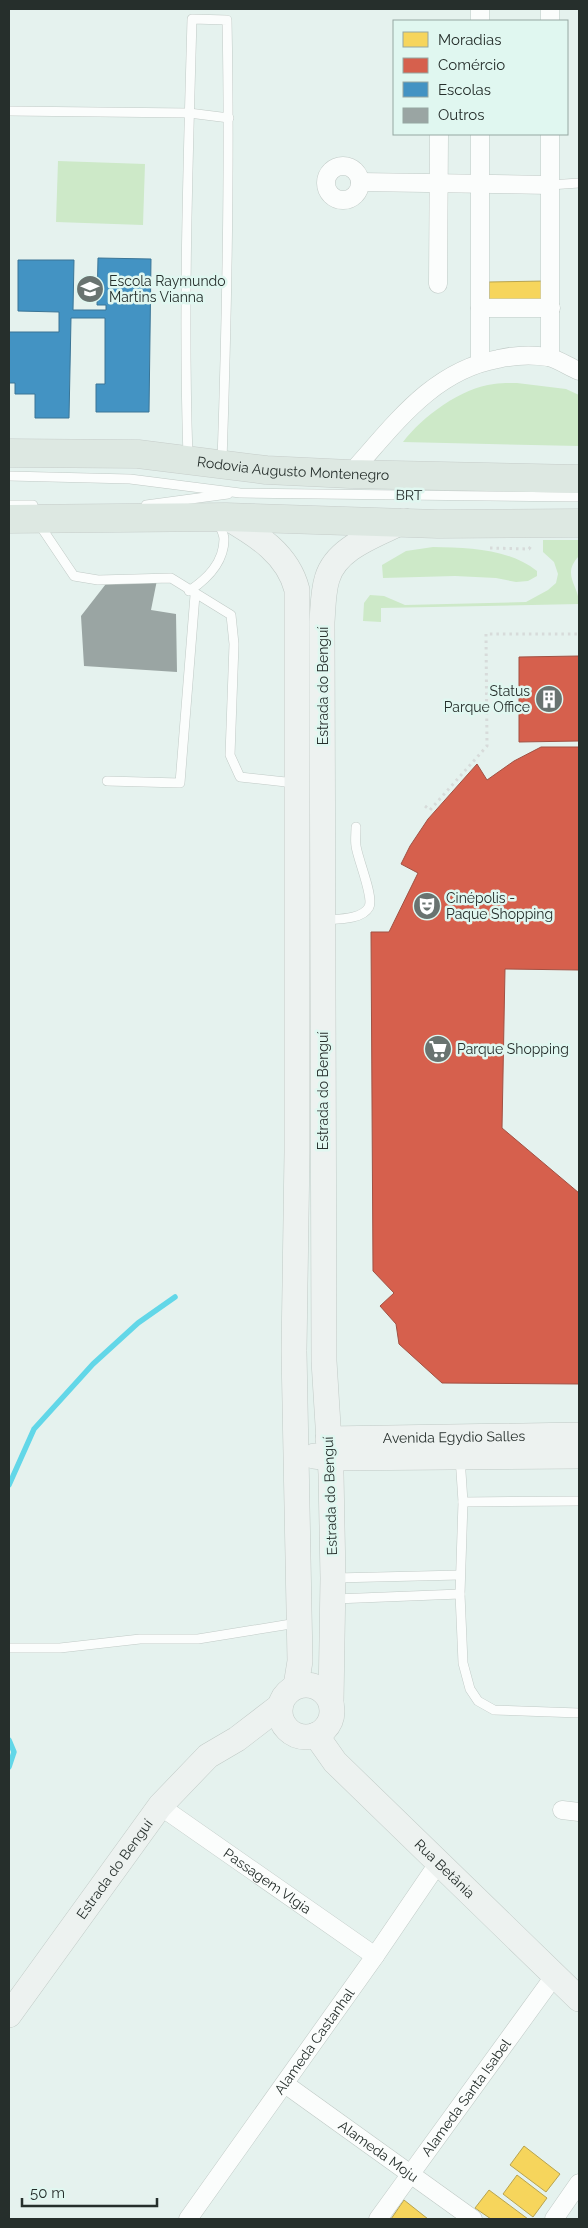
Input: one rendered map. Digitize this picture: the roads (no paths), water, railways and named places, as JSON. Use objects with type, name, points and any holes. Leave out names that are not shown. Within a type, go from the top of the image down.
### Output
[{"type":"main road","name":"Rodovia Augusto Montenegro","points":[[9,453],[138,454],[188,458],[266,470],[350,474],[579,479]]},
{"type":"main road","points":[[29,515],[404,521],[438,524],[579,523]]},
{"type":"street","points":[[438,284],[439,135]]},
{"type":"street","points":[[480,135],[480,362]]},
{"type":"street","points":[[550,135],[550,358]]},
{"type":"street","points":[[360,182],[550,185]]},
{"type":"street","points":[[480,308],[551,308]]},
{"type":"street","points":[[350,474],[420,397],[449,376],[480,362],[521,354],[550,358],[579,371]]},
{"type":"street","name":"Estrada do Benguí","points":[[221,517],[272,547],[290,572],[297,590],[297,1152],[294,1351],[300,1662],[296,1686]]},
{"type":"street","name":"Estrada do Benguí","points":[[331,1702],[333,1589],[329,1449],[324,1361],[322,622],[324,591],[330,570],[341,556],[353,547],[404,521]]},
{"type":"street","points":[[290,572],[310,564],[330,570]]},
{"type":"street","points":[[297,1152],[323,1151]]},
{"type":"street","points":[[294,1351],[304,1369],[310,1387],[312,1454],[329,1449]]},
{"type":"street","name":"Avenida Egydio Salles","points":[[329,1449],[579,1435]]},
{"type":"street","name":"Avenida Egydio Salles","points":[[329,1449],[460,1457],[579,1456]]},
{"type":"street","points":[[313,1685],[321,1689],[331,1702],[331,1719],[327,1727],[316,1735],[304,1737],[288,1731],[280,1716],[280,1706],[288,1691],[296,1686],[313,1685]]},
{"type":"street","name":"Estrada do Benguí","points":[[9,2015],[160,1806],[208,1756],[237,1739],[280,1706]]},
{"type":"street","name":"Estrada do Benguí","points":[[237,1739],[288,1731]]},
{"type":"street","name":"Rua Betânia","points":[[316,1735],[335,1762],[579,1996]]},
{"type":"street","name":"Passagem Vlgia","points":[[160,1806],[375,1956]]},
{"type":"street","name":"Alameda Castanhal","points":[[188,2219],[375,1956],[438,1862]]},
{"type":"street","name":"Alameda Santa Isabel","points":[[378,2219],[555,1975]]},
{"type":"street","name":"Alameda Moju","points":[[284,2084],[473,2219]]},
{"type":"street","points":[[554,2219],[579,2183]]},
{"type":"lane","points":[[188,458],[185,354],[186,199],[192,19],[227,20],[229,118],[227,314],[222,463]]},
{"type":"lane","points":[[9,111],[189,112],[229,118]]},
{"type":"lane","points":[[550,185],[579,183]]},
{"type":"lane","name":"BRT","points":[[9,476],[130,479],[240,493],[579,497]]},
{"type":"lane","name":"BRT","points":[[135,507],[240,493]]},
{"type":"lane","points":[[9,505],[29,515],[74,576],[98,580],[170,578],[231,616],[234,644],[230,755],[240,777],[297,784]]},
{"type":"lane","points":[[107,781],[180,783],[192,593],[218,563],[224,538],[221,517]]},
{"type":"lane","points":[[324,920],[350,918],[369,907],[370,897],[355,844],[356,827]]},
{"type":"lane","points":[[460,1457],[463,1502],[460,1594],[463,1663],[470,1689],[478,1700],[494,1710],[579,1713]]},
{"type":"lane","points":[[463,1502],[579,1501]]},
{"type":"lane","points":[[333,1589],[460,1576]]},
{"type":"lane","points":[[333,1589],[354,1596],[460,1594]]},
{"type":"lane","points":[[9,1648],[60,1648],[140,1639],[198,1639],[300,1623]]},
{"type":"waterway","points":[[9,1485],[34,1429],[93,1364],[138,1323],[175,1297]]},
{"type":"waterway","points":[[9,1740],[14,1752],[9,1767]]},
{"type":"place","name":"Escola Raymundo Martins Vianna","points":[[90,289]]},
{"type":"place","name":"Status Parque Office","points":[[549,699]]},
{"type":"place","name":"Cinépolis - Paque Shopping","points":[[427,906]]},
{"type":"place","name":"Parque Shopping","points":[[438,1049]]}]
